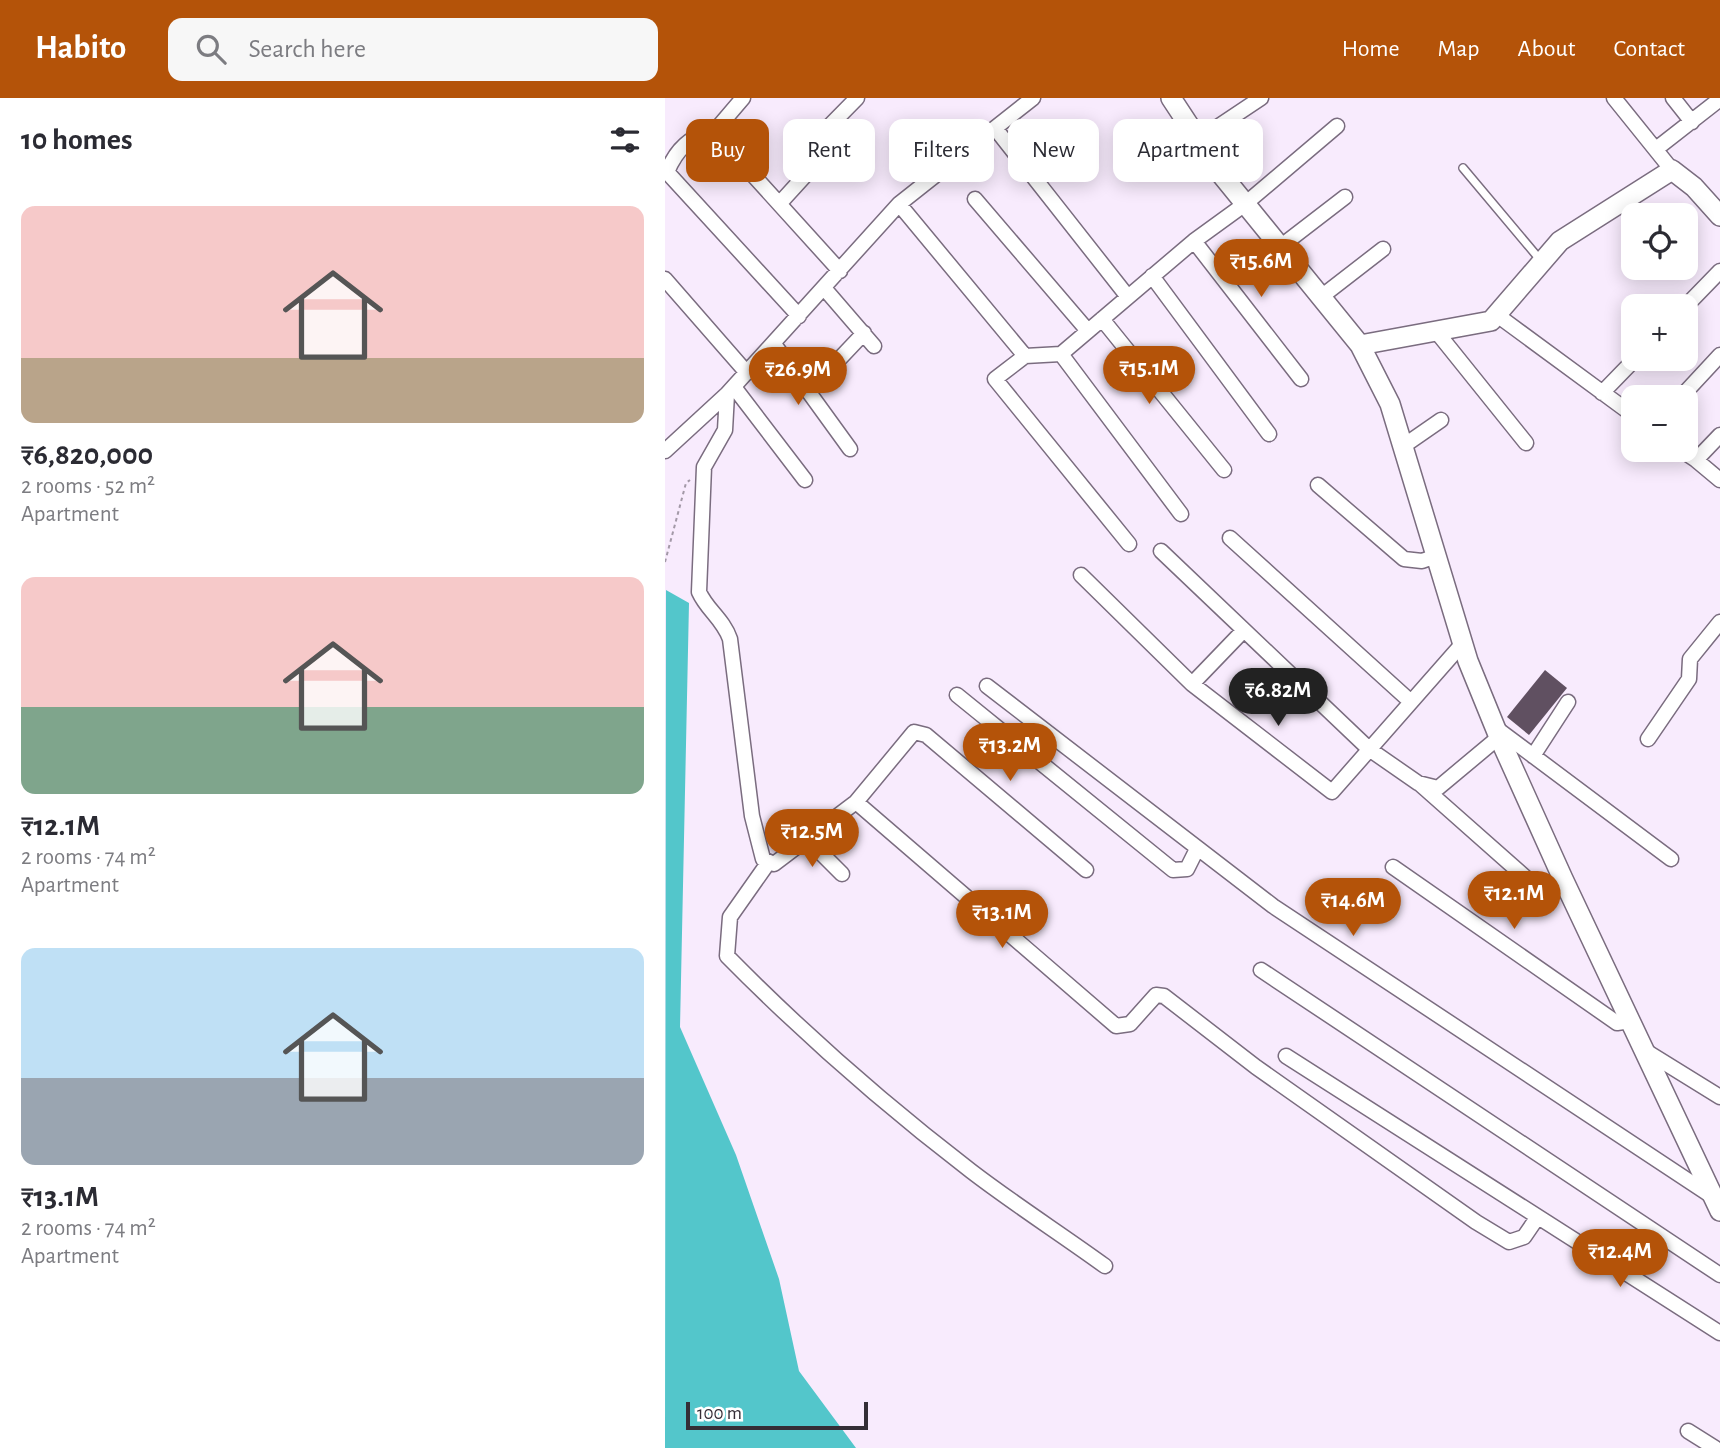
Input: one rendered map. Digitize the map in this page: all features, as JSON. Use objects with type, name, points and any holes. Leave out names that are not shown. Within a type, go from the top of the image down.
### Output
[{"type":"main road","points":[[1171,98],[1185,119]]},
{"type":"main road","points":[[1360,345],[1491,321],[1560,242],[1672,170],[1717,207]]},
{"type":"main road","points":[[1229,182],[1360,345],[1390,404],[1463,643],[1498,733],[1563,879],[1716,1204]]},
{"type":"street","points":[[721,98],[739,102],[725,119]]},
{"type":"street","points":[[780,203],[811,169],[800,156],[857,98]]},
{"type":"street","points":[[665,451],[731,391],[899,204],[1033,98]]},
{"type":"street","points":[[1229,119],[1261,98]]},
{"type":"street","points":[[1615,98],[1672,170]]},
{"type":"street","points":[[1673,98],[1692,122]]},
{"type":"street","points":[[1656,149],[1720,99]]},
{"type":"street","points":[[1129,544],[995,379],[1025,356],[1061,354],[1194,241],[1245,204],[1337,126]]},
{"type":"street","points":[[995,128],[1128,297]]},
{"type":"street","points":[[686,144],[674,156],[667,172],[799,316]]},
{"type":"street","points":[[760,182],[840,271]]},
{"type":"street","points":[[1280,247],[1345,197]]},
{"type":"street","points":[[975,200],[1088,331]]},
{"type":"street","points":[[899,204],[1025,356]]},
{"type":"street","points":[[1194,241],[1301,379]]},
{"type":"street","points":[[1321,297],[1384,249]]},
{"type":"street","points":[[1698,294],[1720,271]]},
{"type":"street","points":[[1152,276],[1269,434]]},
{"type":"street","points":[[665,279],[747,373]]},
{"type":"street","points":[[824,288],[874,346]]},
{"type":"street","points":[[1497,315],[1621,406]]},
{"type":"street","points":[[1102,319],[1224,470]]},
{"type":"street","points":[[1436,331],[1526,443]]},
{"type":"street","points":[[829,370],[864,334]]},
{"type":"street","points":[[774,344],[850,449]]},
{"type":"street","points":[[1061,354],[1181,514]]},
{"type":"street","points":[[1692,385],[1720,355]]},
{"type":"street","points":[[1602,393],[1623,371]]},
{"type":"street","points":[[731,391],[725,430],[704,467],[699,592],[708,607],[721,620],[730,639],[752,816],[762,859],[774,864],[856,802],[915,732],[926,735],[1086,870]]},
{"type":"street","points":[[731,391],[805,480]]},
{"type":"street","points":[[1402,446],[1441,420]]},
{"type":"street","points":[[1698,458],[1720,435]]},
{"type":"street","points":[[1698,462],[1720,480]]},
{"type":"street","points":[[1318,485],[1404,559],[1422,561],[1436,556]]},
{"type":"street","points":[[1230,538],[1411,702]]},
{"type":"street","points":[[1161,551],[1369,749],[1418,783],[1534,885],[1563,879]]},
{"type":"street","points":[[1081,575],[1192,684],[1332,792],[1463,643]]},
{"type":"street","points":[[1648,739],[1689,679],[1690,659],[1720,622]]},
{"type":"street","points":[[1192,684],[1244,630]]},
{"type":"street","points":[[987,686],[1280,911],[1716,1204]]},
{"type":"street","points":[[957,695],[1173,870],[1187,869],[1197,849]]},
{"type":"street","points":[[1534,756],[1568,702]]},
{"type":"street","points":[[1418,783],[1438,788],[1498,733],[1534,756],[1671,859]]},
{"type":"street","points":[[856,802],[1116,1026],[1130,1024],[1149,1000],[1156,995],[1164,996],[1267,1075],[1476,1222],[1509,1242],[1524,1237],[1537,1218]]},
{"type":"street","points":[[807,839],[842,874]]},
{"type":"street","points":[[768,863],[730,917],[727,956],[766,996],[863,1082],[971,1171],[1105,1266]]},
{"type":"street","points":[[1393,867],[1617,1023],[1630,1021]]},
{"type":"street","points":[[1261,970],[1720,1275]]},
{"type":"street","points":[[1644,1050],[1720,1097]]},
{"type":"street","points":[[1286,1056],[1720,1333]]},
{"type":"street","points":[[1688,1431],[1715,1448]]},
{"type":"lane","points":[[1464,168],[1543,262]]},
{"type":"path","points":[[665,562],[686,483],[704,467]]},
{"type":"water","points":[[666,590],[689,603],[680,1027],[736,1155],[779,1279],[799,1371],[856,1448],[665,1448]]},
{"type":"building","points":[[1545,670],[1567,688],[1529,735],[1507,717]]}]
